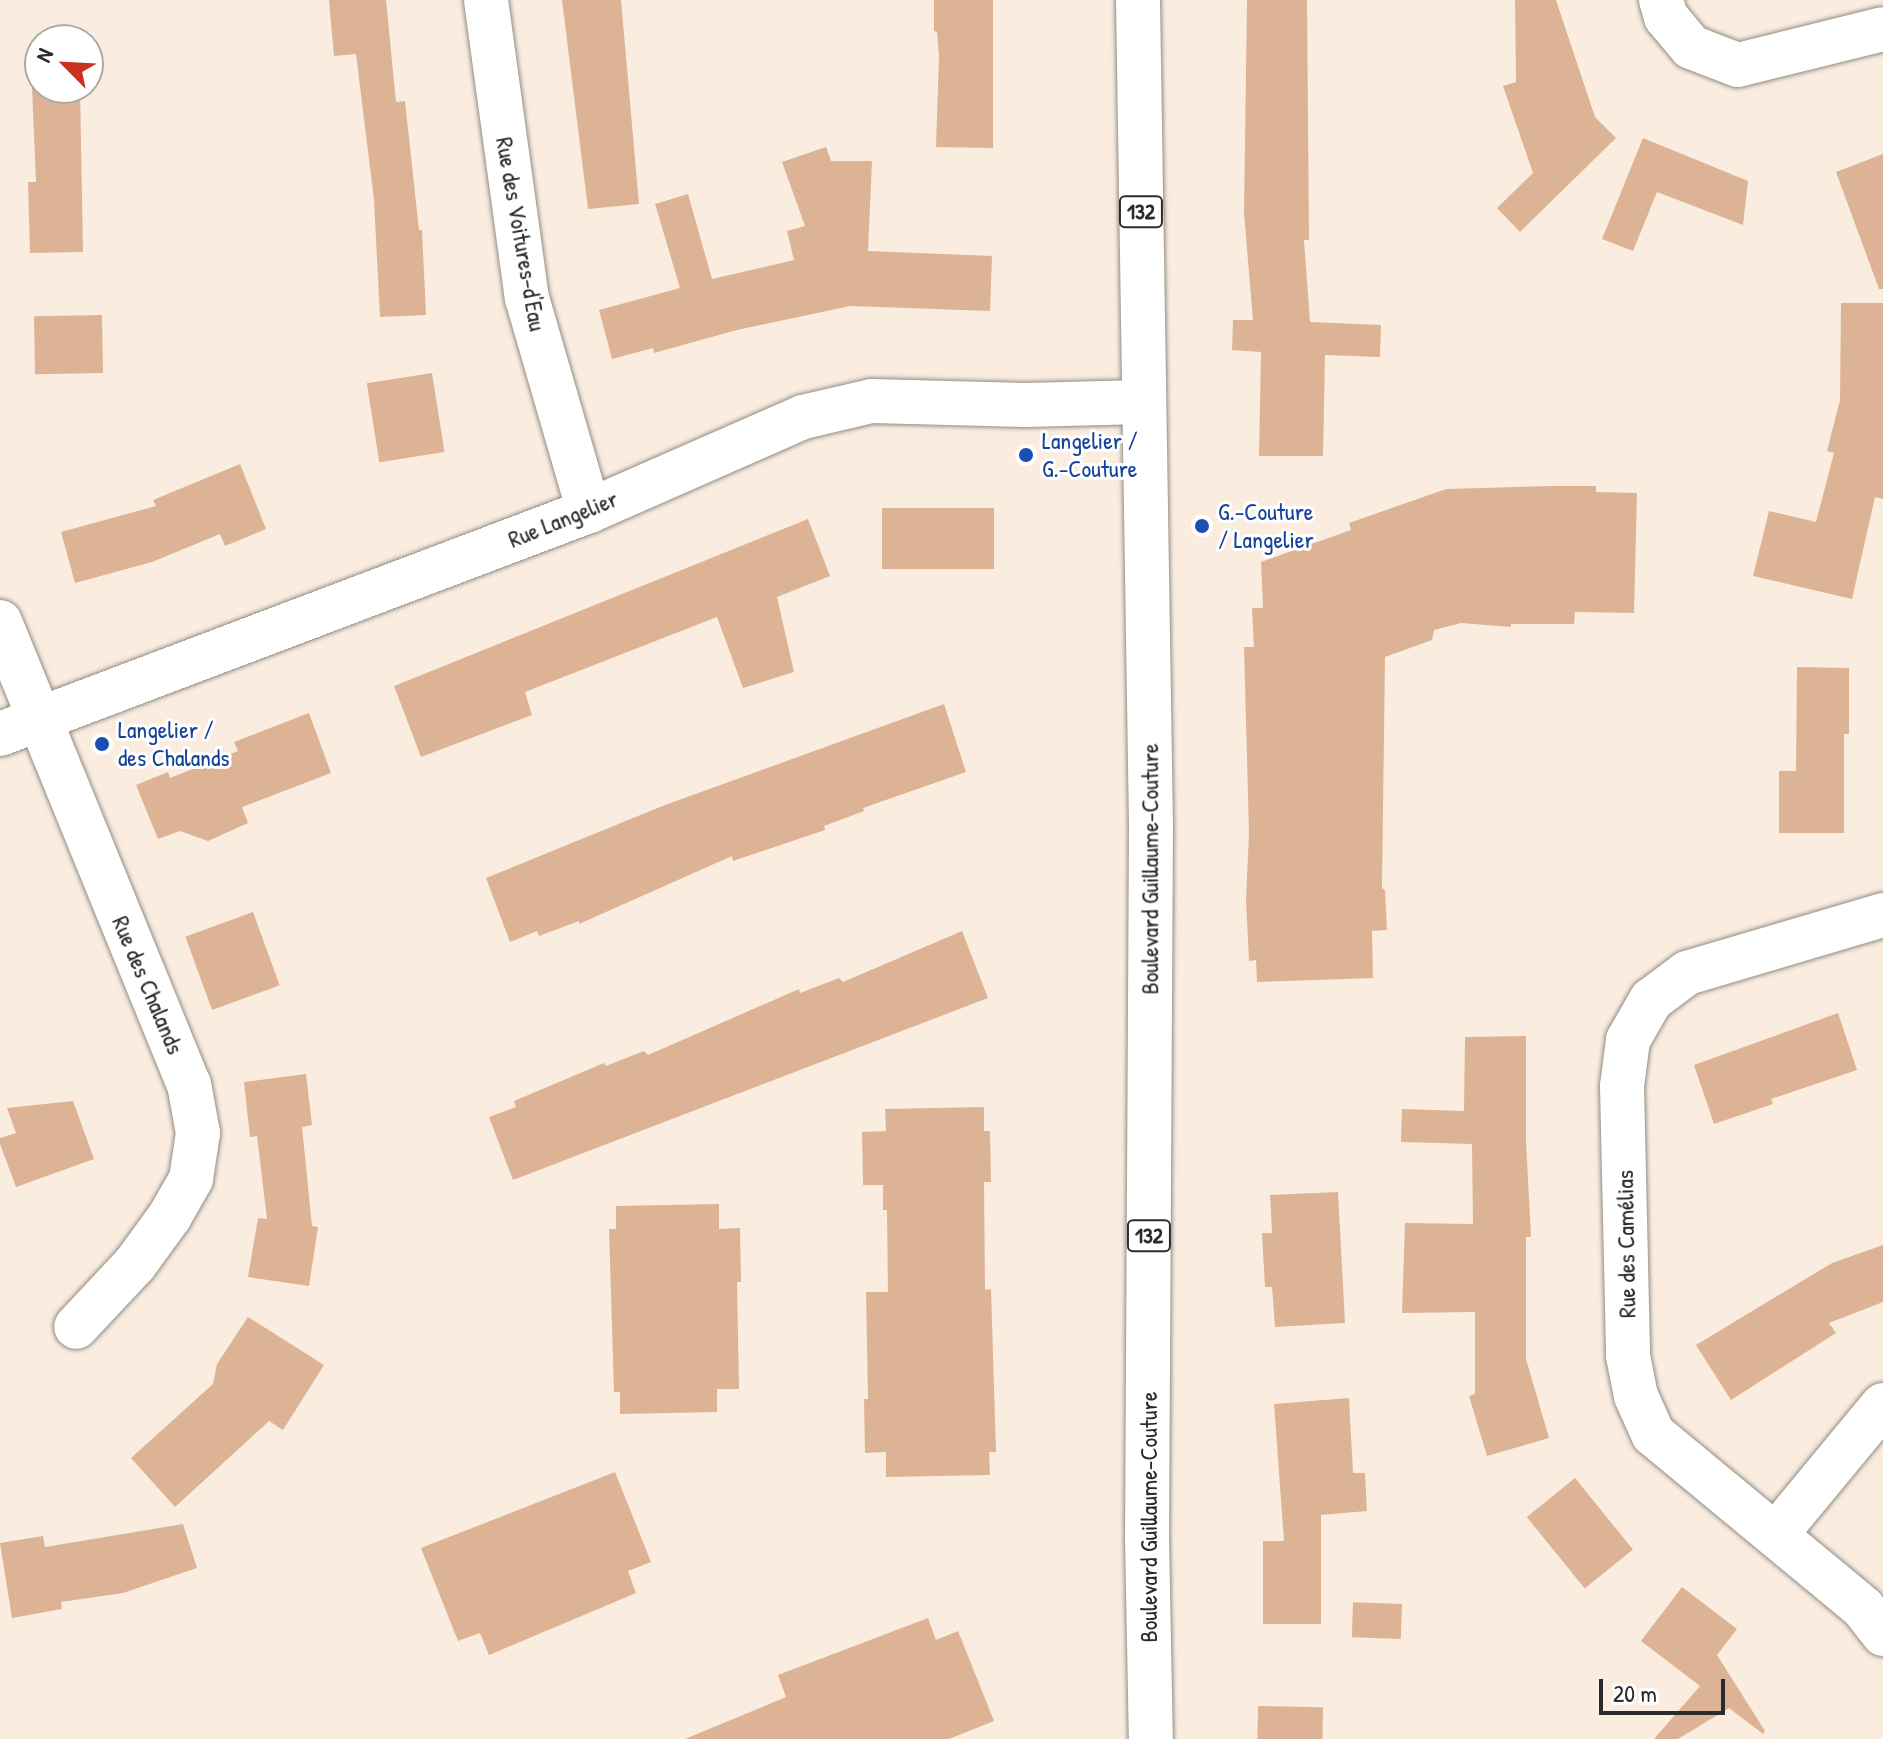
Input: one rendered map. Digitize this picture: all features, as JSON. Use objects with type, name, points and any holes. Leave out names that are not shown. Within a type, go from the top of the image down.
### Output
[{"type":"street","name":"Rue des Voitures-d'Eau","points":[[486,0],[527,298],[589,511]]},
{"type":"street","name":"Boulevard Guillaume-Couture","points":[[1138,0],[1151,825],[1147,1538],[1151,1739]]},
{"type":"street","points":[[1661,0],[1666,17],[1691,47],[1738,65],[1883,29]]},
{"type":"street","name":"Rue Langelier","points":[[19,728],[589,511],[803,417],[872,401],[1025,405],[1143,402]]},
{"type":"street","name":"Rue des Chalands","points":[[0,622],[19,728],[189,1084],[198,1133],[191,1179],[170,1216],[135,1264],[76,1327]]},
{"type":"street","name":"Rue des Camélias","points":[[1883,915],[1687,973],[1651,1000],[1628,1040],[1622,1086],[1628,1356],[1636,1396],[1653,1434],[1777,1533],[1863,1608],[1883,1634]]},
{"type":"street","points":[[1777,1533],[1883,1405]]},
{"type":"building","points":[[329,0],[386,0],[396,102],[405,101],[419,230],[422,230],[426,315],[380,317],[374,200],[356,54],[334,56]]},
{"type":"building","points":[[562,0],[621,0],[639,204],[588,209]]},
{"type":"building","points":[[934,0],[993,0],[993,148],[936,147],[939,55],[937,32],[934,31]]},
{"type":"building","points":[[1247,0],[1307,0],[1309,240],[1304,240],[1310,322],[1381,325],[1380,357],[1325,355],[1323,456],[1259,456],[1261,352],[1232,350],[1233,320],[1253,320],[1244,213]]},
{"type":"building","points":[[1515,0],[1556,0],[1595,117],[1616,138],[1520,232],[1497,208],[1533,173],[1503,86],[1516,82]]},
{"type":"building","points":[[33,104],[80,104],[83,252],[30,253],[28,182],[36,182]]},
{"type":"building","points":[[1643,138],[1748,181],[1743,225],[1657,192],[1633,251],[1602,239]]},
{"type":"building","points":[[826,147],[831,161],[872,161],[868,251],[992,256],[990,311],[850,306],[737,330],[654,353],[653,348],[612,359],[599,310],[680,288],[655,204],[688,194],[712,279],[794,260],[787,231],[805,226],[782,162]]},
{"type":"building","points":[[1883,154],[1883,289],[1879,289],[1836,172]]},
{"type":"building","points":[[1841,303],[1883,303],[1883,499],[1875,497],[1852,599],[1753,576],[1769,511],[1816,522],[1834,453],[1827,451],[1840,400]]},
{"type":"building","points":[[102,315],[103,373],[35,374],[34,316]]},
{"type":"building","points":[[432,373],[445,452],[379,462],[367,383]]},
{"type":"building","points":[[240,464],[266,529],[225,546],[220,534],[152,562],[75,583],[61,532],[156,506],[153,500]]},
{"type":"building","points":[[1596,486],[1596,492],[1637,493],[1634,613],[1575,612],[1574,624],[1511,624],[1511,627],[1461,623],[1434,630],[1432,640],[1385,657],[1382,888],[1385,890],[1387,930],[1372,931],[1373,978],[1257,982],[1256,960],[1249,961],[1246,900],[1249,833],[1244,647],[1254,647],[1252,608],[1263,608],[1261,562],[1351,530],[1349,523],[1446,489]]},
{"type":"building","points":[[882,508],[994,508],[994,569],[882,569]]},
{"type":"building","points":[[808,519],[830,576],[777,597],[794,672],[743,688],[717,617],[525,692],[532,715],[421,757],[394,686]]},
{"type":"building","points":[[1797,667],[1849,668],[1849,734],[1844,734],[1844,833],[1779,833],[1779,771],[1796,771]]},
{"type":"building","points":[[944,704],[966,772],[863,808],[864,811],[824,826],[825,830],[733,861],[732,856],[579,924],[579,921],[539,936],[537,931],[510,942],[486,878],[665,805]]},
{"type":"building","points":[[309,713],[331,773],[242,807],[248,823],[208,841],[180,831],[158,839],[136,785],[168,772],[170,778],[238,751],[234,742]]},
{"type":"building","points":[[253,912],[280,985],[212,1010],[185,937]]},
{"type":"building","points":[[962,931],[988,998],[513,1180],[489,1117],[516,1107],[514,1101],[604,1063],[606,1066],[644,1051],[648,1055],[799,989],[800,993],[839,978],[843,982]]},
{"type":"building","points":[[1838,1013],[1857,1070],[1771,1099],[1773,1104],[1714,1124],[1694,1065]]},
{"type":"building","points":[[1526,1036],[1526,1141],[1531,1237],[1526,1237],[1526,1359],[1549,1438],[1487,1456],[1469,1396],[1475,1394],[1475,1312],[1402,1313],[1405,1223],[1473,1224],[1472,1144],[1401,1142],[1402,1109],[1464,1111],[1465,1037]]},
{"type":"building","points":[[306,1074],[312,1125],[302,1127],[312,1226],[318,1227],[309,1286],[248,1277],[258,1218],[267,1219],[257,1136],[250,1137],[244,1082]]},
{"type":"building","points":[[73,1101],[94,1159],[16,1187],[0,1144],[0,1138],[16,1133],[7,1108]]},
{"type":"building","points":[[984,1107],[984,1131],[990,1131],[991,1182],[984,1182],[985,1290],[991,1289],[996,1452],[989,1452],[990,1475],[886,1477],[886,1452],[865,1453],[864,1399],[868,1399],[866,1292],[888,1292],[887,1210],[883,1210],[883,1185],[863,1185],[862,1132],[886,1131],[885,1109]]},
{"type":"building","points":[[1338,1192],[1345,1323],[1275,1327],[1272,1287],[1265,1287],[1262,1233],[1272,1233],[1270,1195]]},
{"type":"building","points":[[719,1204],[719,1229],[740,1228],[741,1282],[737,1282],[739,1389],[717,1389],[717,1412],[620,1414],[620,1392],[614,1392],[609,1229],[616,1229],[616,1206]]},
{"type":"building","points":[[1883,1245],[1883,1302],[1829,1323],[1836,1333],[1731,1400],[1696,1345],[1832,1263]]},
{"type":"building","points":[[248,1317],[324,1365],[283,1430],[269,1421],[175,1507],[131,1458],[213,1384],[217,1364]]},
{"type":"building","points":[[1349,1398],[1353,1473],[1365,1473],[1367,1511],[1321,1515],[1321,1624],[1263,1624],[1263,1541],[1284,1541],[1274,1404]]},
{"type":"building","points":[[615,1472],[651,1562],[628,1571],[636,1593],[489,1655],[480,1633],[458,1641],[421,1548]]},
{"type":"building","points":[[1575,1478],[1633,1549],[1585,1589],[1527,1517]]},
{"type":"building","points":[[183,1524],[197,1568],[123,1593],[61,1602],[62,1609],[12,1618],[0,1543],[43,1536],[45,1547]]},
{"type":"building","points":[[1682,1587],[1737,1629],[1717,1655],[1765,1731],[1763,1734],[1729,1708],[1678,1739],[1654,1739],[1700,1686],[1641,1641]]},
{"type":"building","points":[[1353,1602],[1402,1604],[1401,1639],[1352,1637]]},
{"type":"building","points":[[928,1618],[936,1640],[958,1631],[994,1721],[949,1739],[685,1739],[786,1697],[778,1675]]},
{"type":"building","points":[[1258,1706],[1323,1707],[1322,1739],[1257,1739]]},
{"type":"place","name":"Langelier / G.-Couture","points":[[1026,455]]},
{"type":"place","name":"G.-Couture / Langelier","points":[[1202,526]]},
{"type":"place","name":"Langelier / des Chalands","points":[[102,744]]}]
